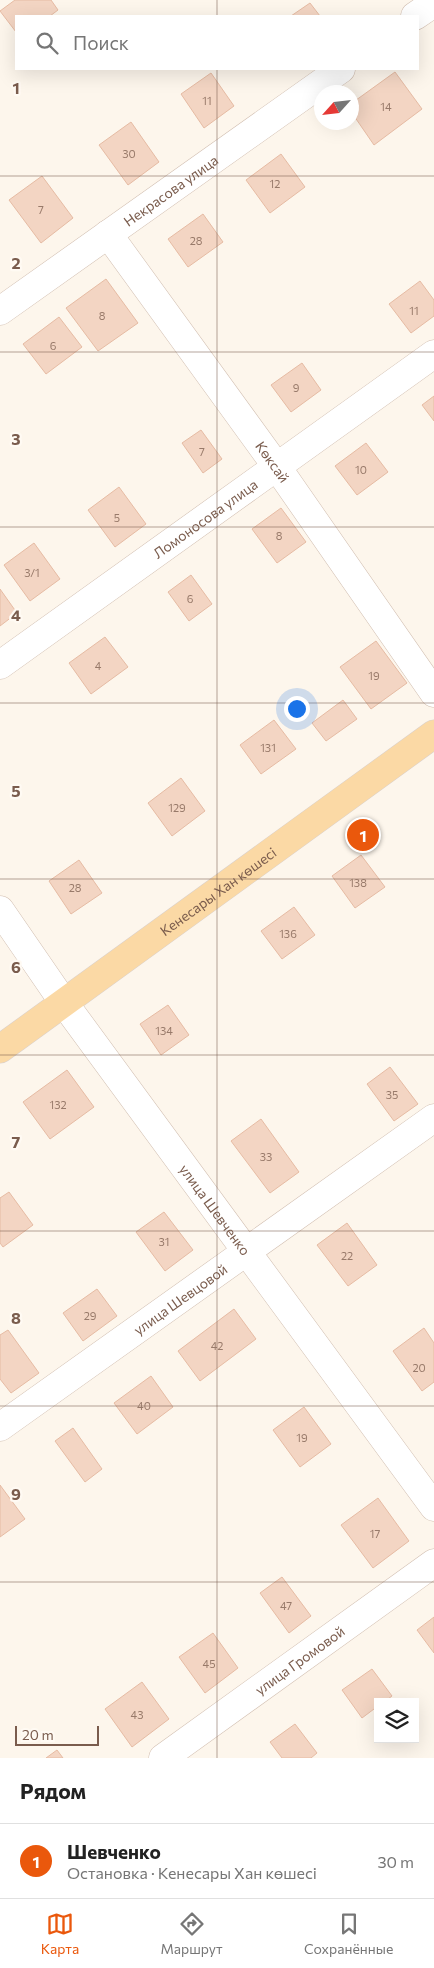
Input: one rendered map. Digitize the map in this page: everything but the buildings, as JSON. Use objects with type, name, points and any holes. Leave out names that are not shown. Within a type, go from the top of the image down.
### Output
[{"type":"main road","name":"Кенесары Хан көшесі","points":[[0,1049],[434,734]]},
{"type":"street","points":[[416,15],[434,3]]},
{"type":"street","name":"Некрасова улица","points":[[0,311],[340,70]]},
{"type":"street","name":"Көксай","points":[[108,234],[277,467],[434,693]]},
{"type":"street","name":"Ломоносова улица","points":[[0,665],[434,354]]},
{"type":"street","name":"улица Шевченко","points":[[0,910],[64,1003],[434,1507]]},
{"type":"street","name":"улица Шевцовой","points":[[0,1427],[434,1118]]},
{"type":"street","name":"улица Громовой","points":[[163,1758],[434,1563]]},
{"type":"place","name":"Шевченко","points":[[363,835]]}]
